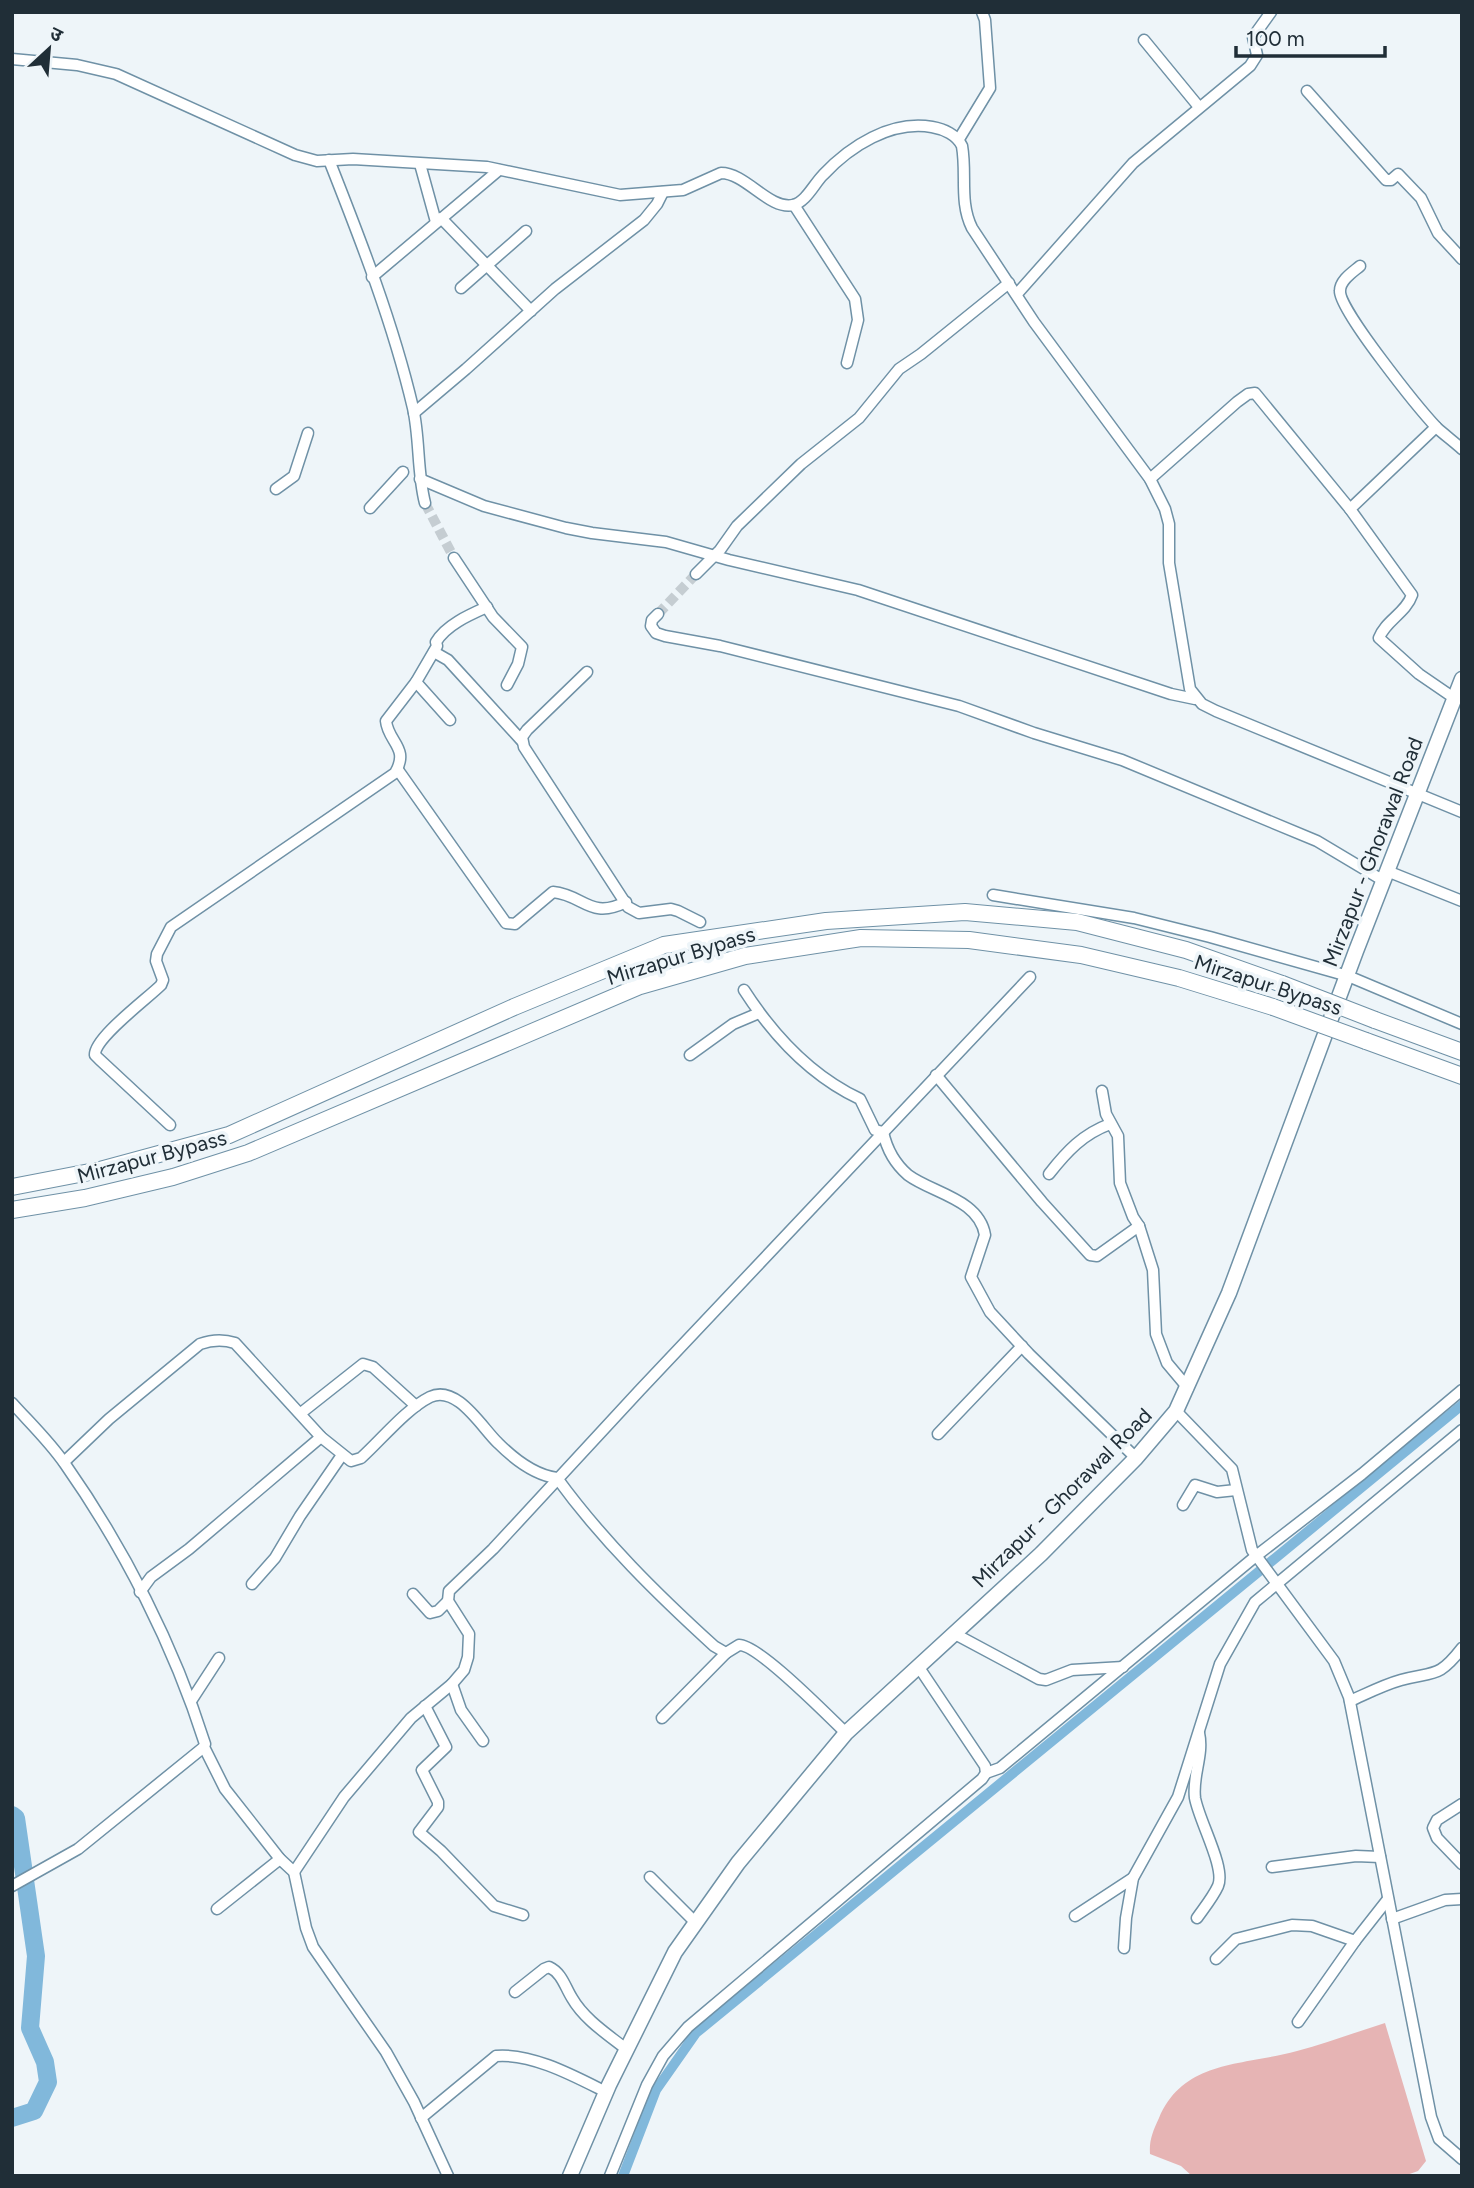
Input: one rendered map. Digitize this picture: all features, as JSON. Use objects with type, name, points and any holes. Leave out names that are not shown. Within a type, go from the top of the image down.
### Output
[{"type":"highway","name":"Mirzapur Bypass","points":[[12,1187],[100,1170],[229,1135],[514,1007],[664,945],[826,921],[965,912],[1077,922],[1186,950],[1462,1052]]},
{"type":"highway","name":"Mirzapur Bypass","points":[[12,1210],[85,1198],[173,1177],[248,1153],[640,986],[758,954],[861,938],[969,940],[1081,955],[1179,978],[1273,1007],[1462,1076]]},
{"type":"main road","name":"Mirzapur - Ghorawal Road","points":[[570,2176],[625,2049],[675,1952],[738,1863],[846,1733],[1041,1554],[1136,1458],[1176,1411],[1229,1293],[1462,679]]},
{"type":"street","points":[[959,139],[990,88],[985,20],[982,12]]},
{"type":"street","points":[[1017,293],[1133,163],[1254,62],[1257,55],[1253,37],[1270,12]]},
{"type":"street","points":[[1144,40],[1199,107]]},
{"type":"street","points":[[12,60],[77,65],[116,74],[295,155],[317,161],[353,159],[499,170],[620,195],[683,190],[721,173],[727,173],[737,176],[783,205],[793,205],[848,152],[869,139],[899,128],[920,125],[939,128],[959,139],[963,151],[966,216],[1034,322],[1150,479],[1165,509],[1169,524],[1170,563],[1189,689],[1195,699]]},
{"type":"street","points":[[1307,90],[1386,180],[1391,180],[1398,174],[1411,186],[1421,198],[1438,233],[1462,259]]},
{"type":"street","points":[[329,160],[399,349],[414,413],[419,479],[425,503]]},
{"type":"street","points":[[420,164],[439,220],[531,310]]},
{"type":"street","points":[[372,277],[499,170]]},
{"type":"street","points":[[414,413],[555,289],[644,220],[663,192]]},
{"type":"street","points":[[793,205],[855,299],[858,320],[847,363]]},
{"type":"street","points":[[461,288],[526,232]]},
{"type":"street","points":[[1360,266],[1340,286],[1339,293],[1347,310],[1436,426],[1462,449]]},
{"type":"street","points":[[696,574],[724,545],[737,526],[801,464],[859,418],[899,369],[1009,282]]},
{"type":"street","points":[[1150,479],[1237,402],[1248,394],[1255,393],[1350,509],[1412,595],[1408,605],[1382,631],[1379,638],[1419,674],[1454,698]]},
{"type":"street","points":[[1350,509],[1436,426]]},
{"type":"street","points":[[276,489],[294,476],[308,433]]},
{"type":"street","points":[[370,509],[403,472]]},
{"type":"street","points":[[419,479],[484,506],[566,528],[666,542],[858,590],[1171,694],[1195,699],[1216,711],[1462,812]]},
{"type":"street","points":[[454,558],[487,607],[522,647],[518,664],[507,685]]},
{"type":"street","points":[[487,607],[440,635],[435,652],[386,721],[387,729],[400,751],[398,770],[506,923],[514,924],[553,892],[600,910],[614,908],[626,902]]},
{"type":"street","points":[[658,614],[652,620],[651,626],[656,633],[720,646],[959,706],[1122,760],[1317,841],[1385,876],[1462,901]]},
{"type":"street","points":[[435,652],[448,660],[522,741],[626,902],[639,914],[671,909],[700,922]]},
{"type":"street","points":[[522,741],[527,730],[587,672]]},
{"type":"street","points":[[416,682],[450,720]]},
{"type":"street","points":[[170,1125],[94,1052],[105,1036],[161,985],[163,980],[156,961],[157,954],[171,927],[398,770]]},
{"type":"street","points":[[993,895],[1134,918],[1348,976],[1462,1024]]},
{"type":"street","points":[[294,1872],[344,1797],[425,1706],[452,1684],[464,1670],[470,1634],[448,1601],[449,1591],[493,1549],[1030,977]]},
{"type":"street","points":[[744,990],[781,1040],[841,1090],[860,1099],[875,1130],[883,1132]]},
{"type":"street","points":[[690,1055],[733,1024],[759,1013]]},
{"type":"street","points":[[936,1075],[1090,1255],[1097,1256],[1139,1226]]},
{"type":"street","points":[[1102,1091],[1110,1124],[1118,1136],[1120,1183],[1139,1226],[1153,1270],[1156,1334],[1167,1363],[1188,1388]]},
{"type":"street","points":[[1049,1174],[1071,1146],[1094,1130],[1110,1124]]},
{"type":"street","points":[[883,1132],[888,1151],[910,1176],[963,1205],[984,1227],[985,1235],[971,1277],[990,1312],[1136,1458]]},
{"type":"street","points":[[64,1462],[109,1419],[207,1341],[226,1340],[235,1343],[321,1437],[351,1461],[361,1458],[416,1406],[438,1395],[447,1395],[466,1407],[514,1457],[542,1476],[557,1478],[579,1508],[635,1570],[714,1646],[726,1653]]},
{"type":"street","points":[[937,1434],[1022,1346]]},
{"type":"street","points":[[301,1413],[363,1364],[373,1367],[416,1406]]},
{"type":"street","points":[[610,2176],[647,2085],[663,2056],[688,2027],[976,1785],[986,1773],[1000,1768],[1462,1390]]},
{"type":"street","points":[[12,1404],[64,1462],[109,1531],[175,1661],[191,1701],[204,1747],[225,1788],[279,1859],[294,1872],[306,1928],[313,1947],[386,2052],[448,2176]]},
{"type":"street","points":[[1176,1411],[1232,1469],[1250,1546],[1334,1661],[1350,1702],[1431,2117],[1439,2139],[1462,2160]]},
{"type":"street","points":[[1124,1948],[1133,1878],[1178,1797],[1220,1664],[1255,1602],[1273,1579],[1462,1430]]},
{"type":"street","points":[[140,1592],[151,1577],[189,1549],[321,1437]]},
{"type":"street","points":[[252,1584],[275,1558],[342,1455]]},
{"type":"street","points":[[1183,1505],[1195,1485],[1217,1492],[1236,1490]]},
{"type":"street","points":[[413,1594],[432,1614],[448,1601]]},
{"type":"street","points":[[955,1634],[1039,1679],[1046,1680],[1072,1670],[1124,1667]]},
{"type":"street","points":[[662,1717],[726,1653],[739,1645],[751,1647],[800,1688],[846,1733]]},
{"type":"street","points":[[1350,1702],[1402,1680],[1435,1673],[1462,1648]]},
{"type":"street","points":[[191,1701],[219,1657]]},
{"type":"street","points":[[918,1666],[979,1756],[986,1773]]},
{"type":"street","points":[[452,1684],[461,1710],[483,1741]]},
{"type":"street","points":[[425,1706],[446,1747],[422,1770],[438,1807],[419,1832],[494,1906],[523,1915]]},
{"type":"street","points":[[1197,1918],[1218,1885],[1220,1877],[1220,1870],[1195,1798],[1202,1752],[1198,1730]]},
{"type":"street","points":[[12,1886],[78,1849],[204,1747]]},
{"type":"street","points":[[1462,1804],[1437,1820],[1433,1828],[1437,1838],[1462,1864]]},
{"type":"street","points":[[1272,1867],[1328,1859],[1380,1857]]},
{"type":"street","points":[[217,1909],[279,1859]]},
{"type":"street","points":[[650,1877],[695,1922]]},
{"type":"street","points":[[1075,1916],[1133,1878]]},
{"type":"street","points":[[1297,2022],[1388,1899]]},
{"type":"street","points":[[1392,1919],[1445,1900],[1462,1899]]},
{"type":"street","points":[[1216,1959],[1236,1939],[1292,1925],[1312,1926],[1355,1941]]},
{"type":"street","points":[[515,1992],[544,1969],[554,1969],[577,2005],[625,2049]]},
{"type":"street","points":[[421,2118],[496,2056],[535,2062],[568,2073],[606,2092]]},
{"type":"shaded area","points":[[1385,2023],[1426,2161],[1418,2171],[1404,2176],[1192,2176],[1181,2166],[1150,2154],[1153,2131],[1170,2099],[1184,2085],[1200,2075],[1237,2063],[1308,2048]]},
{"type":"waterway","points":[[623,2176],[656,2090],[696,2033],[1462,1405]]},
{"type":"waterway","points":[[12,1815],[16,1818],[36,1956],[30,2028],[45,2062],[48,2082],[34,2111],[12,2118]]},
{"type":"tunnel","points":[[425,503],[454,558]]},
{"type":"tunnel","points":[[658,614],[696,574]]}]
